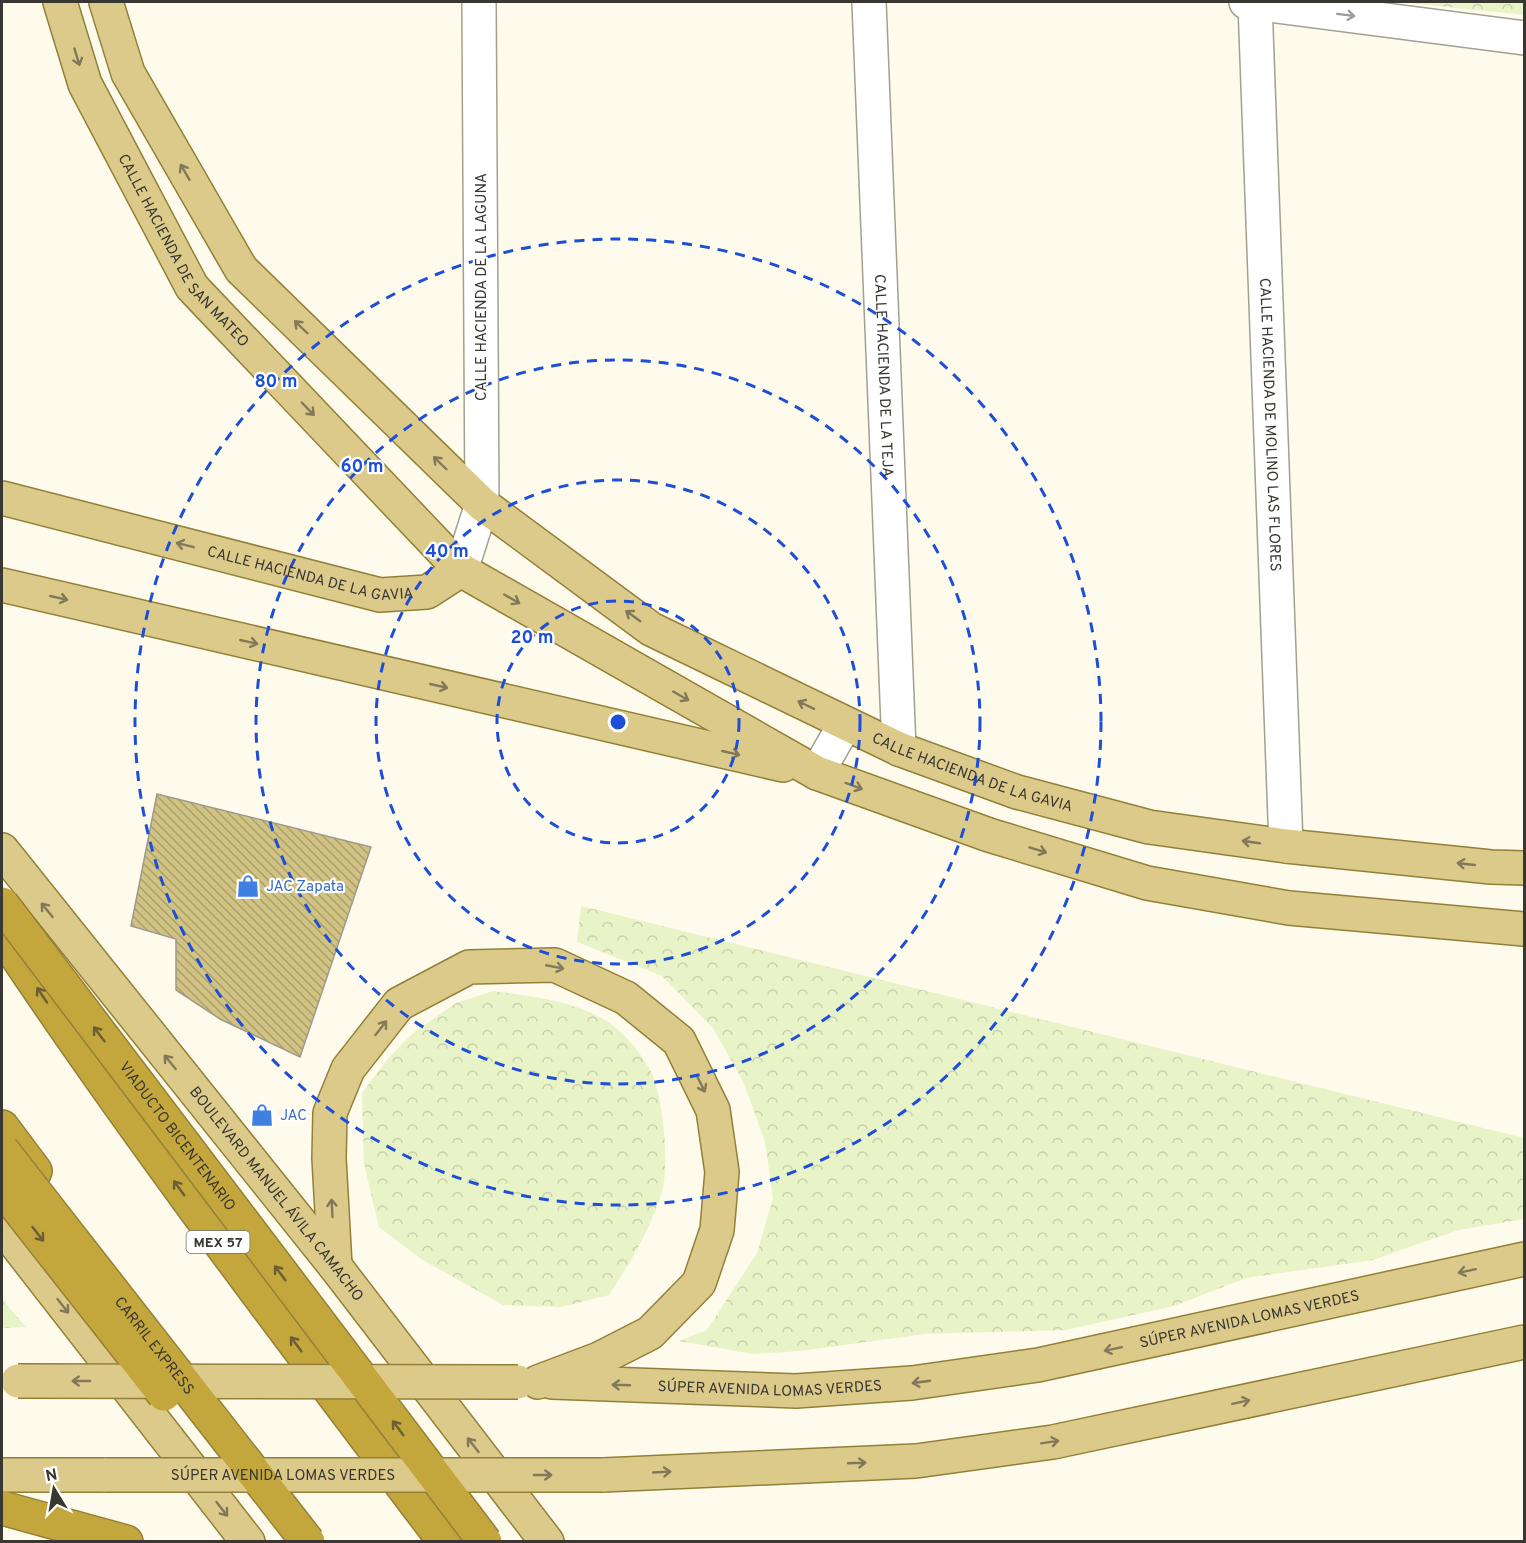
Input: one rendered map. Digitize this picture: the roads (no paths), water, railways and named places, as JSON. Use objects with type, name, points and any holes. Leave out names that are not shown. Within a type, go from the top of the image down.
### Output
[{"type":"highway","name":"VIADUCTO BICENTENARIO","points":[[2,904],[485,1542]]},
{"type":"highway","name":"MEX 57","points":[[2,934],[56,1015],[215,1238],[445,1542]]},
{"type":"highway","points":[[2,1127],[128,1292],[326,1542]]},
{"type":"highway","name":"CARRIL EXPRESS","points":[[2,1149],[308,1542]]},
{"type":"highway","points":[[2,1188],[279,1542]]},
{"type":"highway","points":[[2,1508],[126,1542]]},
{"type":"main road","name":"CALLE HACIENDA DE SAN MATEO","points":[[60,2],[85,84],[192,287],[461,570]]},
{"type":"main road","points":[[106,2],[128,73],[241,269],[482,504]]},
{"type":"main road","name":"CALLE HACIENDA DE LA GAVIA","points":[[2,498],[380,595],[427,592],[461,570]]},
{"type":"main road","name":"CALLE HACIENDA DE LA GAVIA","points":[[482,504],[651,629],[845,724],[899,748],[1017,792],[1149,827],[1286,846],[1524,868]]},
{"type":"main road","points":[[461,570],[817,773]]},
{"type":"main road","points":[[2,585],[817,773],[989,835],[1147,883],[1289,908],[1524,929]]},
{"type":"main road","name":"BOULEVARD MANUEL ÁVILA CAMACHO","points":[[2,850],[335,1266],[547,1542]]},
{"type":"main road","points":[[335,1266],[329,1158],[330,1113],[348,1070],[399,1004],[469,967],[555,965],[626,998],[679,1041],[713,1110],[722,1172],[717,1230],[699,1283],[650,1333],[599,1359],[528,1382]]},
{"type":"main road","points":[[2,1226],[248,1542]]},
{"type":"main road","name":"SÚPER AVENIDA LOMAS VERDES","points":[[10,1381],[528,1382],[796,1391],[912,1383],[1038,1365],[1524,1259]]},
{"type":"main road","name":"SÚPER AVENIDA LOMAS VERDES","points":[[2,1475],[603,1475],[916,1461],[1030,1445],[1524,1342]]},
{"type":"street","name":"CALLE HACIENDA DE LA LAGUNA","points":[[461,570],[482,504],[479,2]]},
{"type":"street","name":"CALLE HACIENDA DE LA TEJA","points":[[869,2],[899,748]]},
{"type":"street","points":[[1251,2],[1524,38]]},
{"type":"street","name":"CALLE HACIENDA DE MOLINO LAS FLORES","points":[[1251,2],[1286,846]]},
{"type":"street","points":[[817,773],[845,724]]},
{"type":"place","name":"JAC Zapata","points":[[248,886]]},
{"type":"place","name":"JAC","points":[[262,1115]]}]
